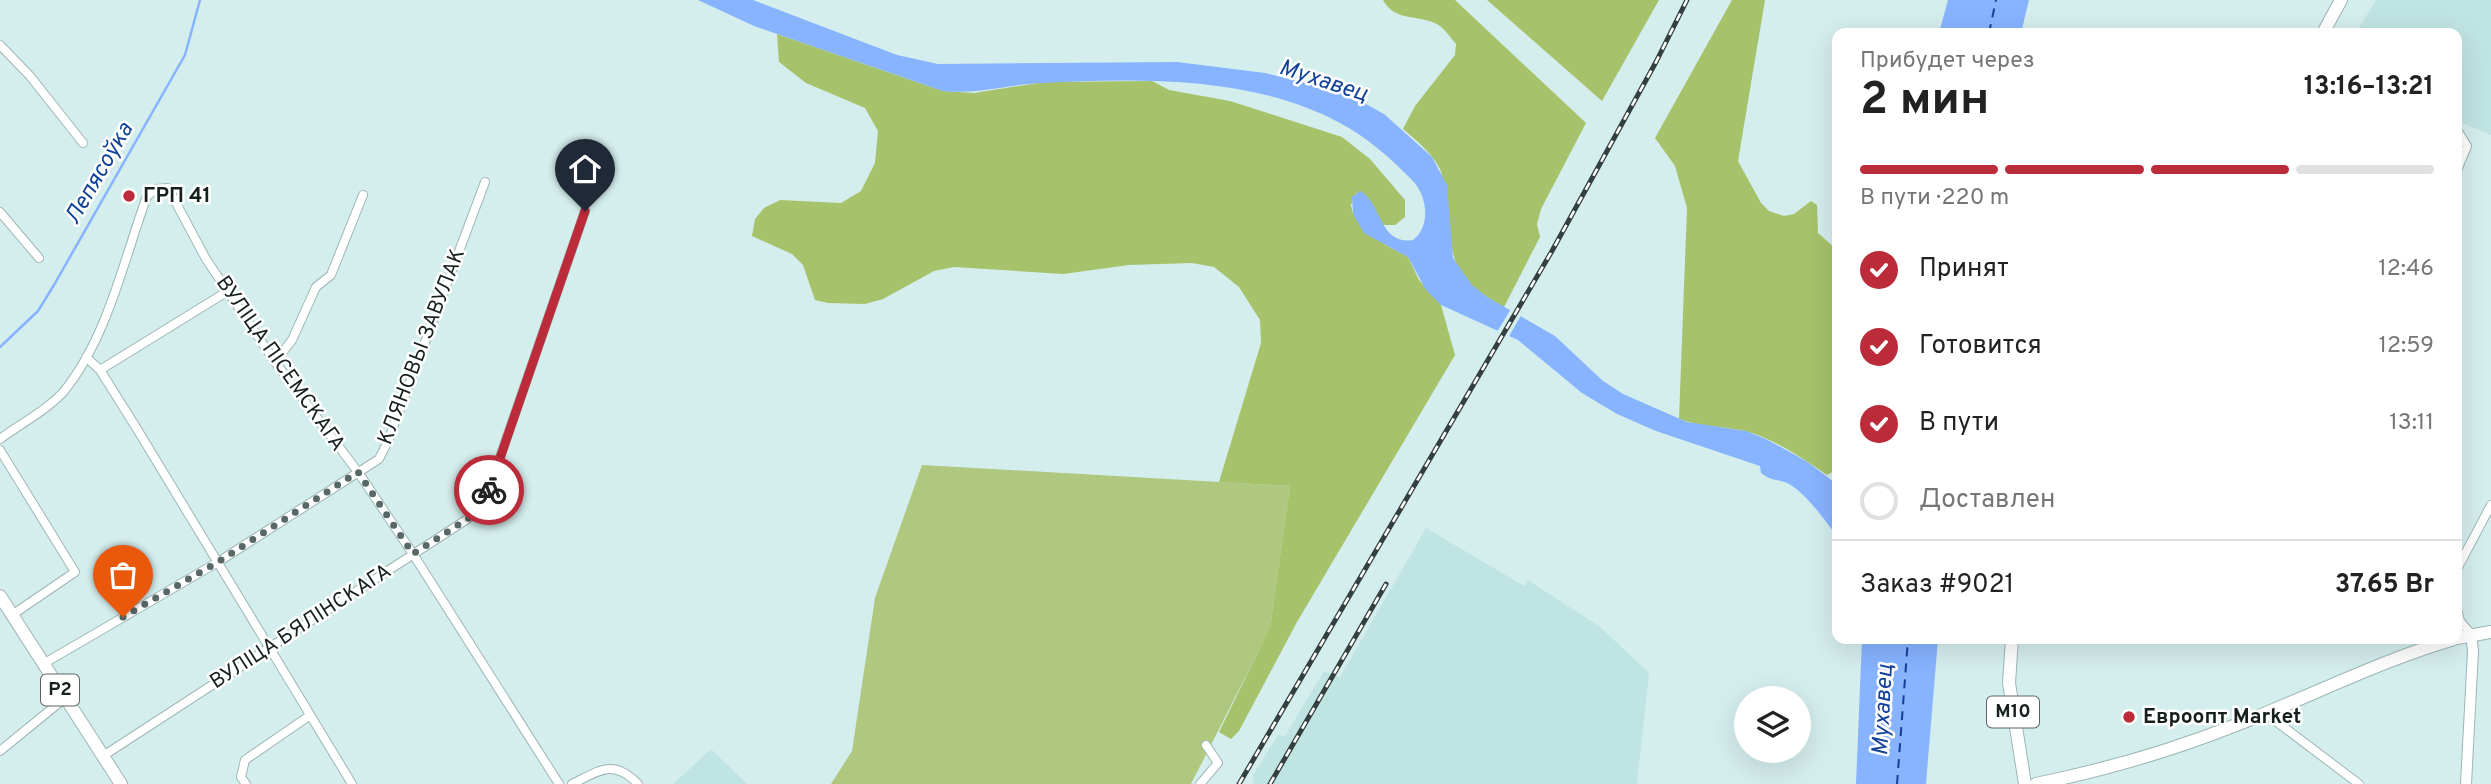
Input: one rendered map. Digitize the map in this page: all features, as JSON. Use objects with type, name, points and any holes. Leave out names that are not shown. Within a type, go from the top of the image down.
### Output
[{"type":"main road","points":[[2326,28],[2341,0]]},
{"type":"main road","name":"Р2","points":[[0,596],[121,784]]},
{"type":"main road","points":[[2462,636],[2491,632]]},
{"type":"main road","name":"М10","points":[[2012,644],[2009,683],[2025,784]]},
{"type":"main road","points":[[2036,784],[2131,761],[2265,713],[2421,644]]},
{"type":"street","points":[[0,45],[30,76],[83,143]]},
{"type":"street","points":[[2462,138],[2467,146],[2462,158]]},
{"type":"street","name":"КЛЯНОВЫ ЗАВУЛАК","points":[[43,664],[218,562],[358,472],[384,451],[485,182]]},
{"type":"street","name":"ВУЛІЦА ПІСЕМСКАГА","points":[[86,357],[147,195],[156,189],[168,188],[206,259],[275,362],[358,472],[559,784]]},
{"type":"street","points":[[275,362],[292,340],[316,287],[331,275],[363,195]]},
{"type":"street","name":"ВУЛІЦА БЯЛІНСКАГА","points":[[103,756],[469,518],[486,498],[585,211]]},
{"type":"street","points":[[0,212],[39,258]]},
{"type":"street","points":[[100,370],[228,291]]},
{"type":"street","points":[[0,439],[63,392],[86,357],[100,370],[218,562],[267,649],[352,784]]},
{"type":"street","points":[[0,450],[75,572],[12,615]]},
{"type":"street","points":[[2462,560],[2491,505]]},
{"type":"street","points":[[2462,623],[2471,634],[2473,651],[2466,784]]},
{"type":"street","points":[[0,751],[65,698]]},
{"type":"street","points":[[2265,713],[2359,784]]},
{"type":"street","points":[[246,784],[241,777],[245,760],[309,716]]},
{"type":"street","points":[[1200,784],[1218,762],[1206,745]]},
{"type":"street","points":[[572,784],[605,768],[615,768],[638,784]]},
{"type":"shaded area","points":[[2376,0],[2491,0],[2491,135],[2462,123],[2462,28],[2359,28]]},
{"type":"shaded area","points":[[1426,528],[1524,586],[1528,580],[1600,627],[1649,673],[1637,784],[1254,784],[1253,775],[1278,735],[1285,736],[1324,671],[1340,677]]},
{"type":"shaded area","points":[[711,749],[747,784],[673,784]]},
{"type":"green space","points":[[1383,0],[1455,0],[1586,123],[1541,209],[1537,224],[1540,237],[1504,307],[1484,295],[1461,272],[1452,248],[1440,169],[1428,152],[1403,129],[1415,106],[1455,55],[1456,44],[1437,24],[1400,15]]},
{"type":"green space","points":[[1487,0],[1659,0],[1602,101]]},
{"type":"green space","points":[[1732,0],[1765,0],[1738,161],[1761,203],[1769,211],[1784,216],[1794,214],[1811,201],[1817,205],[1818,233],[1832,246],[1832,472],[1827,475],[1788,450],[1756,434],[1679,419],[1687,208],[1675,166],[1655,138]]},
{"type":"green space","points":[[777,34],[943,91],[974,93],[1044,82],[1152,81],[1169,90],[1230,101],[1342,137],[1370,159],[1405,200],[1405,217],[1395,225],[1382,225],[1356,193],[1351,205],[1353,214],[1384,244],[1408,257],[1419,280],[1441,305],[1455,355],[1297,622],[1239,731],[1231,739],[1219,732],[1270,628],[1290,486],[1219,482],[1261,343],[1260,320],[1239,287],[1214,267],[1192,263],[1129,265],[1063,274],[954,267],[934,271],[883,299],[865,304],[815,300],[803,265],[792,254],[752,236],[755,219],[764,208],[780,200],[841,203],[861,191],[875,163],[878,131],[865,108],[806,83],[779,62]]},
{"type":"green space","points":[[922,465],[1290,486],[1270,629],[1191,784],[831,784],[852,751],[875,598]]},
{"type":"water","points":[[698,0],[753,0],[897,55],[938,64],[1177,62],[1265,73],[1346,93],[1384,114],[1432,157],[1447,185],[1453,258],[1472,285],[1487,297],[1555,336],[1603,381],[1623,394],[1687,422],[1746,431],[1806,461],[1832,480],[1832,530],[1800,492],[1787,483],[1765,476],[1761,473],[1760,466],[1656,431],[1617,414],[1582,393],[1518,340],[1441,305],[1426,290],[1408,257],[1364,233],[1353,214],[1352,197],[1360,191],[1373,204],[1393,236],[1402,240],[1413,240],[1419,234],[1425,218],[1421,193],[1411,179],[1386,156],[1340,123],[1271,96],[1195,84],[1080,81],[968,92],[943,91],[754,26]]},
{"type":"water","points":[[1948,0],[2029,0],[2022,28],[1940,28]]},
{"type":"water","name":"Мухавец","points":[[1862,644],[1938,644],[1926,784],[1856,784]]},
{"type":"pier","points":[[1512,307],[1523,312],[1508,338],[1497,332]]},
{"type":"waterway","name":"Лепясоўка","points":[[0,347],[38,311],[54,285],[185,55],[200,0]]},
{"type":"ferry route","points":[[1990,28],[1996,0]]},
{"type":"ferry route","points":[[1897,784],[1908,644]]},
{"type":"railway","points":[[1239,784],[1552,251],[1687,0]]},
{"type":"railway","points":[[1270,784],[1386,584]]},
{"type":"way so far","points":[[123,617],[218,562],[358,472],[413,554],[469,518],[486,498],[489,490]]},
{"type":"place","name":"ГРП 41","points":[[129,196]]},
{"type":"place","name":"Евроопт Market","points":[[2129,717]]},
{"type":"route","points":[[489,490],[585,211]]}]
